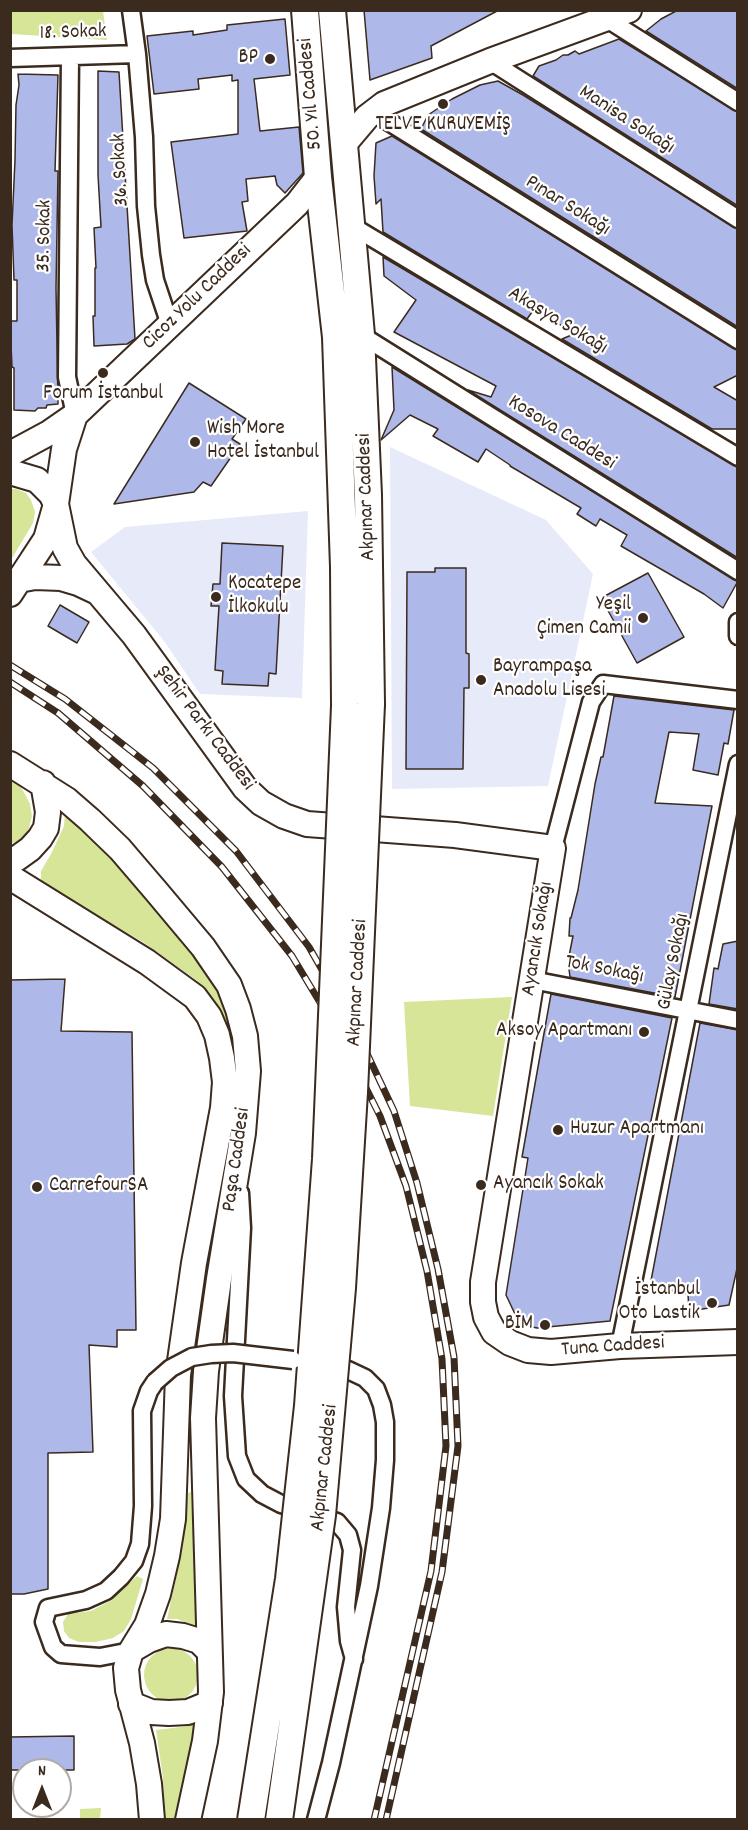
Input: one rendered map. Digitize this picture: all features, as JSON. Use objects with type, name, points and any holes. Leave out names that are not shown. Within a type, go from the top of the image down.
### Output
[{"type":"main road","name":"50. Yıl Caddesi","points":[[305,10],[318,177]]},
{"type":"main road","name":"50. Yıl Caddesi","points":[[332,10],[340,112],[345,143]]},
{"type":"main road","points":[[318,177],[373,112],[384,104],[604,15],[629,10]]},
{"type":"main road","name":"Akpınar Caddesi","points":[[279,1820],[322,1515],[340,1312],[354,1092],[371,704],[368,471],[361,335],[345,143]]},
{"type":"main road","name":"Cicoz Yolu Caddesi","points":[[10,454],[49,433],[75,415],[297,204],[318,177]]},
{"type":"main road","name":"Akpınar Caddesi","points":[[251,1820],[289,1579],[309,1384],[326,1159],[345,706],[344,556],[336,337],[318,177]]},
{"type":"main road","points":[[56,504],[64,449],[75,415]]},
{"type":"main road","name":"Şehir Parkı Caddesi","points":[[10,472],[37,480],[51,494],[56,504],[65,548],[74,564],[95,592],[134,635],[245,788],[261,803],[307,824],[455,835],[553,848]]},
{"type":"main road","name":"Şehir Parkı Caddesi","points":[[15,587],[46,539],[56,504]]},
{"type":"main road","name":"Şehir Parkı Caddesi","points":[[15,587],[35,577],[61,578],[78,583],[95,592]]},
{"type":"main road","name":"Paşa Caddesi","points":[[10,764],[67,800],[120,849],[203,947],[228,985],[245,1036],[248,1071],[244,1124],[210,1335],[203,1418],[208,1650]]},
{"type":"main road","points":[[10,860],[16,859],[30,849],[46,828],[48,812],[43,783]]},
{"type":"main road","name":"Ayancık Sokağı","points":[[494,1332],[486,1317],[483,1282],[553,848]]},
{"type":"main road","name":"Paşa Caddesi","points":[[10,877],[147,962],[195,997],[209,1016],[217,1035],[222,1058],[225,1082],[223,1108],[196,1253],[178,1375],[173,1519],[158,1594],[147,1625],[131,1651]]},
{"type":"main road","name":"Tuna Caddesi","points":[[494,1332],[510,1343],[528,1350],[551,1352],[620,1346],[738,1342]]},
{"type":"main road","points":[[152,1820],[150,1784],[142,1743],[130,1704],[126,1668],[131,1651],[149,1640],[166,1634],[199,1641],[208,1650],[211,1669],[205,1742],[188,1820]]},
{"type":"main road","points":[[130,1704],[151,1712],[169,1713],[188,1712],[210,1703]]},
{"type":"street","name":"36. Sokak","points":[[131,10],[144,137],[146,206],[151,255],[155,280],[170,325]]},
{"type":"street","points":[[604,15],[738,102]]},
{"type":"street","name":"18. Sokak","points":[[10,58],[137,54]]},
{"type":"street","name":"35. Sokak","points":[[70,57],[67,377],[75,415]]},
{"type":"street","name":"Manisa Sokağı","points":[[490,61],[738,219]]},
{"type":"street","name":"Pınar Sokağı","points":[[373,112],[738,340]]},
{"type":"street","name":"Akasya Sokağı","points":[[352,226],[738,458]]},
{"type":"street","name":"Kosova Caddesi","points":[[361,335],[738,572]]},
{"type":"street","points":[[738,622],[738,636]]},
{"type":"street","name":"Ayancık Sokağı","points":[[553,848],[591,702],[603,684],[738,700]]},
{"type":"street","name":"Gülay Sokağı","points":[[620,1346],[738,764]]},
{"type":"street","name":"Tok Sokağı","points":[[532,980],[738,1020]]},
{"type":"street","points":[[238,1167],[242,1228],[233,1396],[237,1456],[246,1479],[262,1494],[281,1504],[337,1522],[348,1535],[352,1550],[346,1607],[349,1641],[354,1659]]},
{"type":"street","points":[[131,1651],[100,1657],[61,1654],[53,1647],[44,1622],[48,1608],[86,1600],[106,1591],[134,1561],[140,1544],[143,1506],[142,1411],[155,1382],[171,1368],[192,1357],[233,1353],[293,1360],[348,1370],[365,1378],[376,1389],[385,1422],[381,1508],[369,1586],[354,1659],[316,1820]]},
{"type":"shaded area","name":"Bayrampaşa Anadolu Lisesi","points":[[390,447],[546,520],[593,574],[548,786],[392,789]]},
{"type":"shaded area","name":"Kocatepe İlkokulu","points":[[308,511],[302,698],[200,694],[164,641],[91,552],[125,527]]},
{"type":"green space","points":[[10,11],[103,11],[107,40],[11,34]]},
{"type":"green space","points":[[11,489],[26,493],[35,512],[33,523],[11,560]]},
{"type":"green space","points":[[10,779],[20,786],[25,794],[32,816],[24,837],[11,844]]},
{"type":"green space","points":[[65,812],[131,877],[176,930],[224,996],[236,1038],[236,1059],[234,1044],[216,1003],[196,980],[143,942],[41,883],[41,871],[64,826]]},
{"type":"green space","points":[[512,997],[493,1116],[410,1106],[404,1002]]},
{"type":"green space","points":[[191,1492],[197,1626],[177,1619],[167,1619],[177,1574],[188,1493]]},
{"type":"green space","points":[[137,1576],[143,1579],[131,1619],[124,1631],[113,1638],[96,1642],[79,1642],[69,1638],[64,1631],[63,1622],[68,1614],[91,1611],[112,1600]]},
{"type":"green space","points":[[171,1648],[181,1650],[190,1656],[196,1665],[198,1675],[196,1685],[190,1694],[181,1700],[171,1702],[161,1700],[152,1694],[146,1685],[144,1675],[146,1665],[152,1656],[161,1650]]},
{"type":"green space","points":[[197,1725],[176,1819],[164,1819],[163,1778],[156,1730]]},
{"type":"green space","points":[[101,1808],[100,1819],[80,1819],[80,1809]]},
{"type":"building","points":[[364,10],[499,10],[431,46],[432,58],[370,80]]},
{"type":"building","points":[[678,10],[738,10],[738,89],[646,31],[661,19]]},
{"type":"building","points":[[285,19],[290,75],[254,79],[260,131],[299,127],[303,173],[285,193],[277,185],[275,176],[246,179],[248,201],[242,202],[247,231],[184,238],[171,142],[238,134],[238,80],[232,81],[232,75],[198,79],[199,89],[154,94],[147,36],[193,31],[193,35],[227,30],[227,25]]},
{"type":"building","points":[[619,39],[738,112],[738,206],[533,76],[539,66],[563,55],[575,51],[579,54]]},
{"type":"building","points":[[98,71],[119,72],[135,339],[127,344],[94,346],[96,268],[94,228],[101,227],[98,175]]},
{"type":"building","points":[[18,74],[58,75],[55,171],[58,171],[56,288],[58,404],[47,405],[46,408],[38,408],[35,411],[14,410],[14,368],[12,367],[10,321],[17,321],[17,280],[14,280],[12,225]]},
{"type":"building","points":[[498,81],[738,229],[738,327],[421,129],[428,115],[452,99],[480,85]]},
{"type":"building","points":[[392,136],[738,350],[738,375],[714,387],[738,401],[738,429],[712,429],[562,339],[574,334],[535,308],[527,319],[383,232],[381,199],[376,204],[374,176],[376,143]]},
{"type":"building","points":[[383,257],[738,467],[738,558],[468,390],[491,397],[496,386],[394,332],[416,300],[384,276]]},
{"type":"building","points":[[392,367],[738,581],[723,608],[704,594],[621,546],[627,535],[600,519],[596,526],[577,514],[581,508],[486,449],[478,462],[433,436],[438,429],[410,415],[381,440],[394,410]]},
{"type":"building","name":"Wish More Hotel İstanbul","points":[[189,383],[246,419],[232,439],[240,444],[211,486],[203,482],[194,492],[114,504]]},
{"type":"building","points":[[222,543],[283,546],[276,674],[269,673],[268,686],[222,684],[223,671],[215,670],[219,606],[211,606],[213,584],[220,584]]},
{"type":"building","points":[[435,568],[466,568],[466,653],[469,654],[469,688],[464,688],[463,769],[406,769],[407,572],[435,572]]},
{"type":"building","name":"Yeşil Çimen Camii","points":[[648,573],[684,637],[637,663],[601,598]]},
{"type":"building","points":[[60,605],[89,622],[77,643],[48,626]]},
{"type":"building","points":[[614,696],[734,710],[728,744],[724,743],[718,775],[693,770],[699,734],[669,732],[655,803],[712,806],[675,997],[570,977],[568,961],[573,936],[569,936],[570,918],[578,890],[595,784],[601,757],[603,757]]},
{"type":"building","points":[[738,941],[738,1009],[709,1004],[714,968],[718,969],[723,944]]},
{"type":"building","points":[[65,979],[61,1031],[132,1032],[136,1330],[117,1330],[117,1347],[89,1345],[93,1452],[48,1453],[48,1589],[24,1594],[10,1594],[10,980]]},
{"type":"building","points":[[551,994],[672,1018],[610,1321],[537,1328],[528,1326],[515,1314],[506,1295],[528,1158],[522,1157]]},
{"type":"building","points":[[700,1023],[738,1030],[738,1264],[729,1305],[689,1311],[688,1294],[650,1286]]},
{"type":"building","points":[[74,1736],[74,1770],[72,1770],[72,1758],[12,1758],[12,1770],[10,1770],[10,1737]]},
{"type":"railway","points":[[10,665],[65,699],[153,768],[236,851],[309,947],[354,1026],[394,1111],[417,1183],[438,1269],[454,1357],[458,1446],[442,1572],[386,1820]]},
{"type":"railway","points":[[10,682],[58,713],[143,786],[222,867],[292,956],[339,1034],[380,1116],[406,1186],[427,1271],[442,1359],[446,1446],[431,1571],[374,1820]]},
{"type":"place","name":"BP","points":[[270,59]]},
{"type":"place","name":"TELVE KURUYEMİŞ","points":[[443,104]]},
{"type":"place","name":"Forum İstanbul","points":[[103,373]]},
{"type":"place","name":"Wish More Hotel İstanbul","points":[[195,442]]},
{"type":"place","name":"Kocatepe İlkokulu","points":[[216,597]]},
{"type":"place","name":"Yeşil Çimen Camii","points":[[643,618]]},
{"type":"place","name":"Bayrampaşa Anadolu Lisesi","points":[[481,680]]},
{"type":"place","name":"Aksoy Apartmanı","points":[[644,1032]]},
{"type":"place","name":"Huzur Apartmanı","points":[[558,1130]]},
{"type":"place","name":"Ayancık Sokak","points":[[481,1185]]},
{"type":"place","name":"CarrefourSA","points":[[37,1187]]},
{"type":"place","name":"İstanbul Oto Lastik","points":[[712,1303]]},
{"type":"place","name":"BİM","points":[[545,1325]]}]
